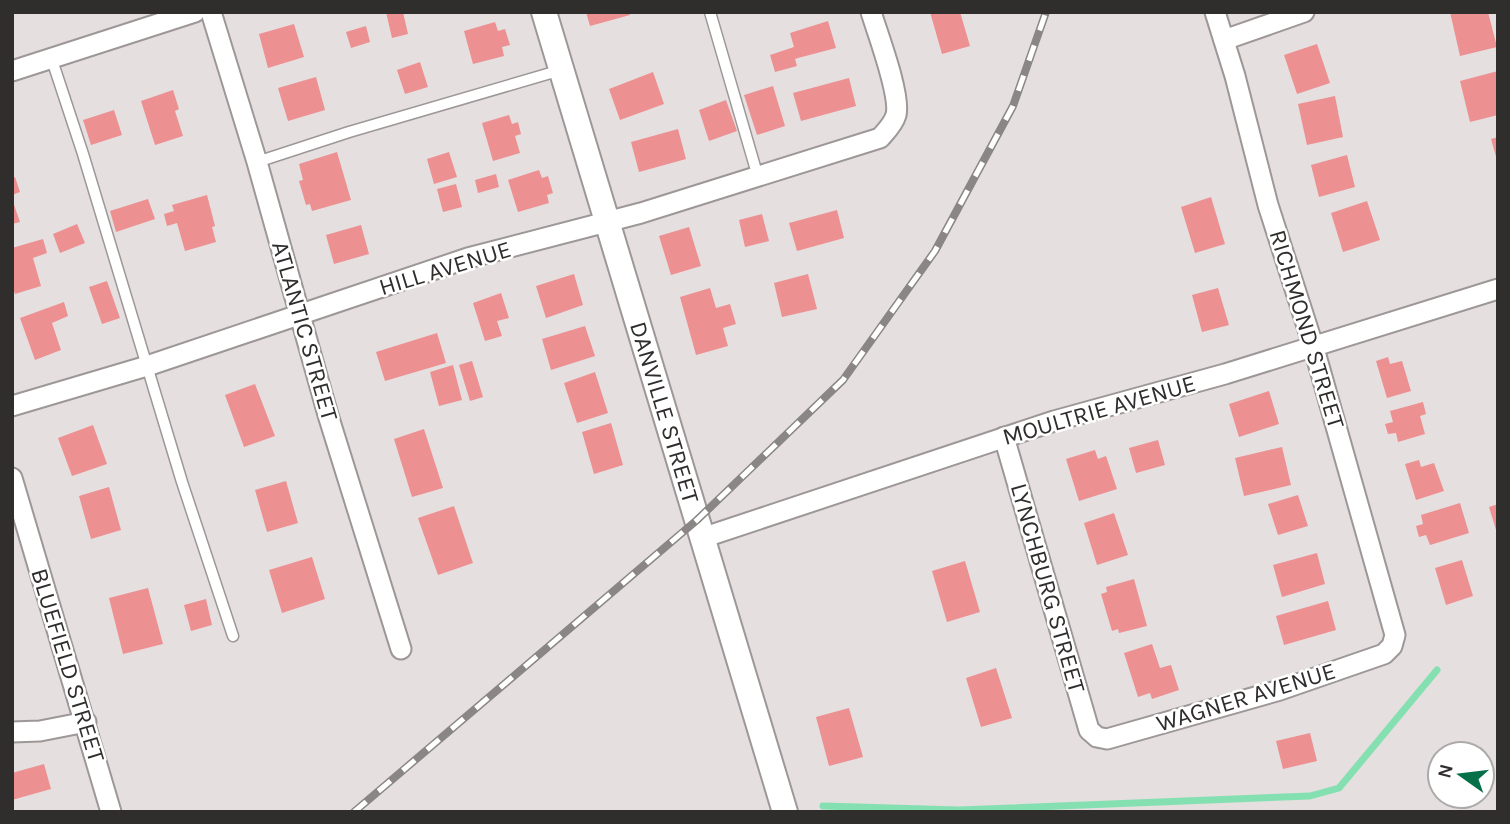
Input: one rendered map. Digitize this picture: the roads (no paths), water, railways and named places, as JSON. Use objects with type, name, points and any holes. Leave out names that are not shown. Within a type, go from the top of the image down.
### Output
[{"type":"street","points":[[12,71],[195,12]]},
{"type":"street","name":"ATLANTIC STREET","points":[[211,12],[257,162],[328,415],[401,649]]},
{"type":"street","name":"DANVILLE STREET","points":[[544,12],[785,812]]},
{"type":"street","name":"HILL AVENUE","points":[[12,406],[147,366],[468,258],[607,222],[758,178],[880,138],[890,127],[896,114],[896,96],[872,12]]},
{"type":"street","name":"RICHMOND STREET","points":[[1215,12],[1268,205],[1313,345],[1395,635],[1392,646]]},
{"type":"street","points":[[1224,40],[1304,12]]},
{"type":"street","name":"MOULTRIE AVENUE","points":[[702,538],[1004,437],[1225,374],[1498,289]]},
{"type":"street","name":"LYNCHBURG STREET","points":[[1004,437],[1089,730],[1097,737]]},
{"type":"street","name":"BLUEFIELD STREET","points":[[12,478],[111,812]]},
{"type":"street","name":"WAGNER AVENUE","points":[[1097,737],[1107,739],[1280,690],[1384,654],[1392,646]]},
{"type":"street","points":[[12,732],[40,731],[86,722]]},
{"type":"lane","points":[[710,12],[758,178]]},
{"type":"lane","points":[[51,57],[182,482],[233,636]]},
{"type":"lane","points":[[257,162],[561,70]]},
{"type":"waterway","points":[[823,806],[959,810],[1310,796],[1339,788],[1437,670]]},
{"type":"railway","points":[[354,812],[697,520],[843,380],[935,251],[1013,106],[1046,12]]}]
